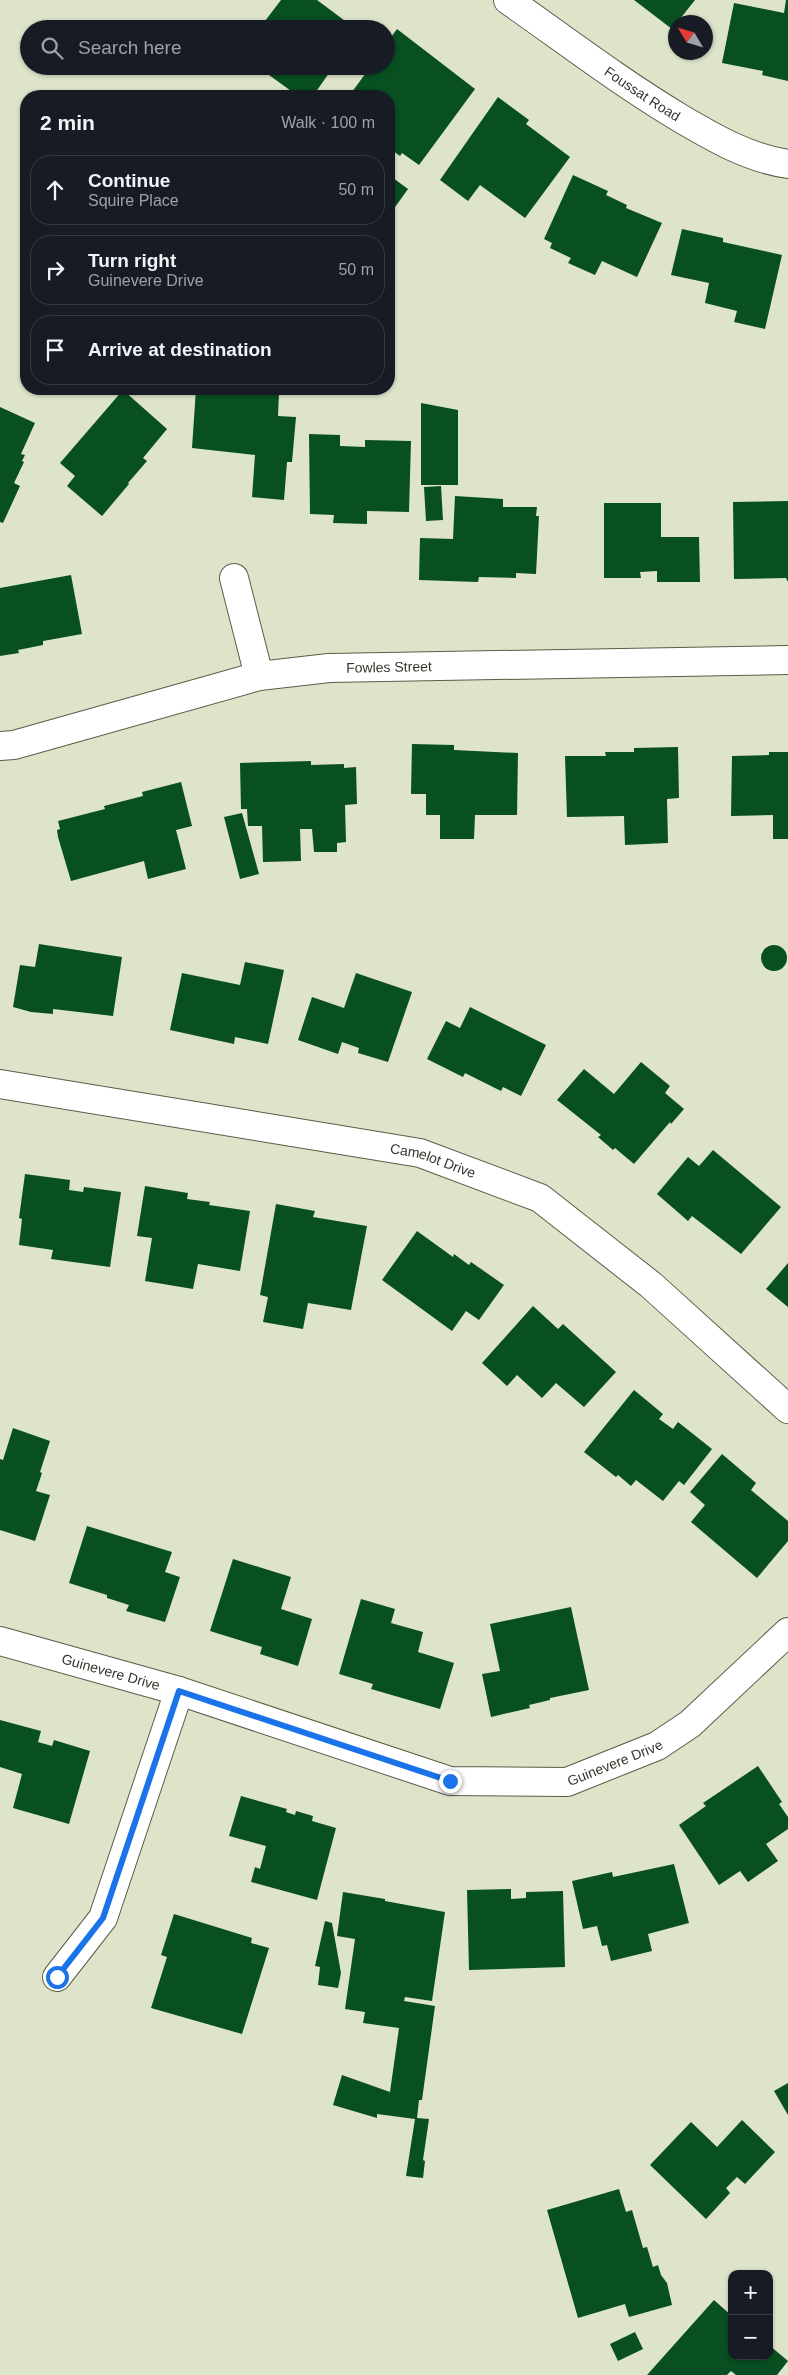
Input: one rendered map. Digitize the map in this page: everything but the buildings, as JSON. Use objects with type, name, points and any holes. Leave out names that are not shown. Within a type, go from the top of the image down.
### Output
[{"type":"street","name":"Foussat Road","points":[[508,0],[642,95],[725,144],[775,162],[788,164]]},
{"type":"street","points":[[234,578],[259,676]]},
{"type":"street","name":"Fowles Street","points":[[0,746],[14,745],[259,676],[330,668],[788,660]]},
{"type":"street","name":"Camelot Drive","points":[[0,1084],[420,1153],[540,1198],[651,1285],[788,1409]]},
{"type":"street","name":"Guinevere Drive","points":[[0,1641],[179,1691],[450,1781],[567,1782],[657,1746],[690,1724],[788,1632]]},
{"type":"street","points":[[57,1977],[103,1918],[179,1691]]},
{"type":"route","points":[[57,1977],[103,1918],[179,1691],[450,1781]]}]
